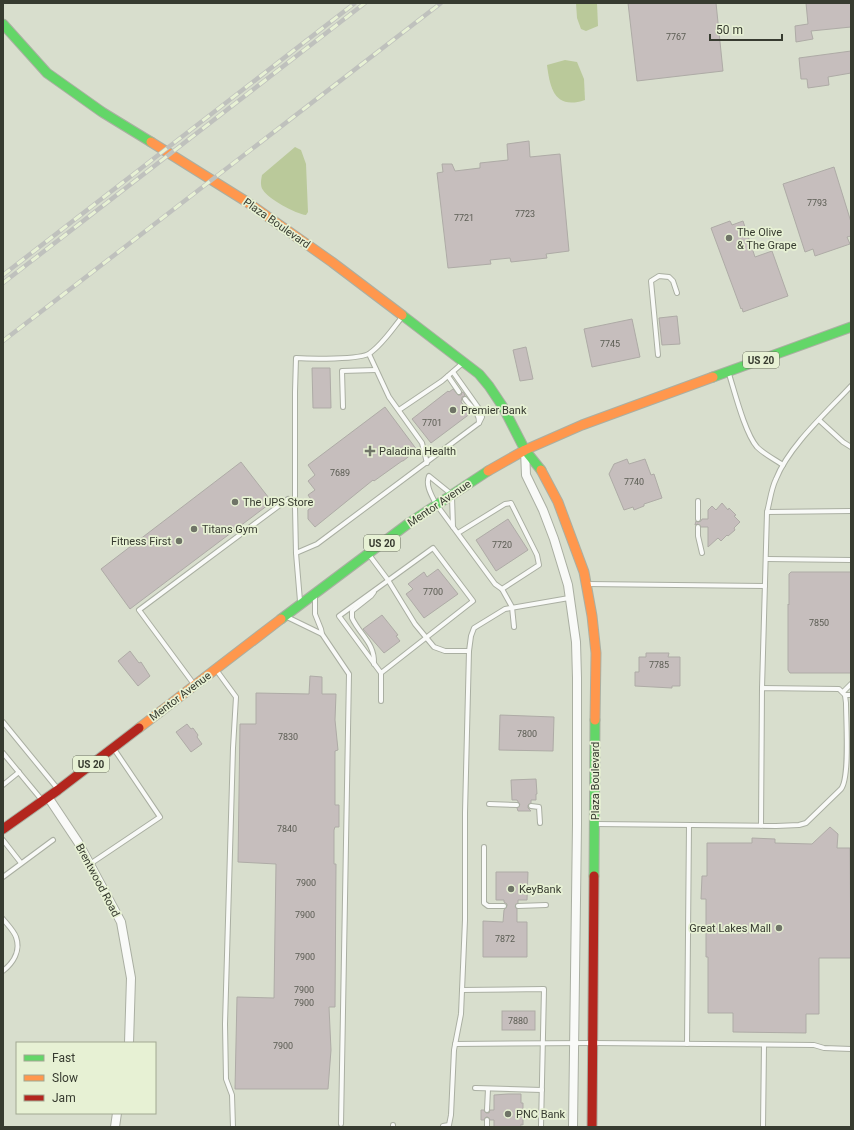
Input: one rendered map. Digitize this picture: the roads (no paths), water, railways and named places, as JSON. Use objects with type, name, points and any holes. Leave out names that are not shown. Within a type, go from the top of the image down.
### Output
[{"type":"street","name":"Plaza Boulevard","points":[[3,24],[47,73],[107,115],[247,202],[404,315],[465,362],[479,374],[489,386],[503,408],[525,450],[542,472],[558,502],[587,584],[596,653],[592,1127]]},
{"type":"street","name":"Mentor Avenue","points":[[3,829],[58,790],[315,593],[451,493],[478,476],[525,450],[582,425],[851,327]]},
{"type":"street","name":"Plaza Boulevard","points":[[525,450],[526,475],[543,510],[554,539],[568,585],[576,642],[578,678],[573,1127]]},
{"type":"street","name":"Brentwood Road","points":[[45,799],[78,842],[121,922],[131,978],[130,1042]]},
{"type":"street","points":[[115,1127],[117,1114]]},
{"type":"lane","points":[[658,355],[651,280],[659,276],[669,277],[673,281],[677,293]]},
{"type":"lane","points":[[301,604],[296,553],[295,506],[296,358],[335,358],[369,354],[379,345],[404,315]]},
{"type":"lane","points":[[369,354],[389,397],[422,443],[426,463]]},
{"type":"lane","points":[[399,410],[448,376],[465,362]]},
{"type":"lane","points":[[343,407],[342,371],[376,370]]},
{"type":"lane","points":[[296,553],[317,544],[479,423],[482,417],[480,410],[453,372]]},
{"type":"lane","points":[[728,372],[747,429],[754,442],[764,452],[783,465]]},
{"type":"lane","points":[[448,376],[459,392]]},
{"type":"lane","points":[[761,826],[762,688],[767,559],[767,512],[772,489],[783,465],[798,443],[851,386]]},
{"type":"lane","points":[[464,399],[477,414],[479,423]]},
{"type":"lane","points":[[819,420],[843,442],[851,447]]},
{"type":"lane","points":[[453,527],[451,493],[429,476],[428,483],[436,504],[495,584],[502,589],[512,608],[514,627]]},
{"type":"lane","points":[[194,685],[139,610],[288,500],[295,506]]},
{"type":"lane","points":[[698,501],[698,519]]},
{"type":"lane","points":[[458,533],[505,504],[511,504],[537,554],[539,565],[502,589]]},
{"type":"lane","points":[[767,512],[851,511]]},
{"type":"lane","points":[[698,527],[698,536],[702,553]]},
{"type":"lane","points":[[381,673],[474,601],[434,548],[339,616],[381,673],[381,701]]},
{"type":"lane","points":[[368,554],[388,580],[415,624],[434,647],[445,651],[470,652]]},
{"type":"lane","points":[[767,559],[851,560]]},
{"type":"lane","points":[[587,584],[765,586]]},
{"type":"lane","points":[[374,664],[372,648],[352,618],[352,611],[371,596],[376,589]]},
{"type":"lane","points":[[315,593],[315,614],[322,634],[349,674],[341,1124]]},
{"type":"lane","points":[[443,1126],[449,1125],[451,1115],[455,1044],[461,1014],[465,813],[471,636],[474,628],[505,609],[570,598]]},
{"type":"lane","points":[[285,616],[322,634]]},
{"type":"lane","points":[[215,669],[236,697],[233,755],[226,1024],[226,1079],[232,1095],[233,1127]]},
{"type":"lane","points":[[594,824],[802,825],[809,821],[843,787],[846,771],[846,703],[844,693],[851,684]]},
{"type":"lane","points":[[762,688],[837,688],[844,693],[851,695]]},
{"type":"lane","points":[[3,722],[58,790]]},
{"type":"lane","points":[[90,864],[160,817],[112,748]]},
{"type":"lane","points":[[3,753],[45,799]]},
{"type":"lane","points":[[3,785],[19,772]]},
{"type":"lane","points":[[489,804],[517,805]]},
{"type":"lane","points":[[531,806],[539,807],[540,823]]},
{"type":"lane","points":[[687,1044],[689,825]]},
{"type":"lane","points":[[3,840],[21,863]]},
{"type":"lane","points":[[3,877],[53,840]]},
{"type":"lane","points":[[484,847],[484,903],[488,906],[504,906]]},
{"type":"lane","points":[[518,906],[546,905]]},
{"type":"lane","points":[[3,919],[16,936],[18,944],[14,960],[3,971]]},
{"type":"lane","points":[[462,990],[544,989],[541,1127]]},
{"type":"lane","points":[[455,1044],[593,1043],[814,1045],[851,1049]]},
{"type":"lane","points":[[763,1127],[764,1045]]},
{"type":"lane","points":[[475,1088],[542,1090]]},
{"type":"lane","points":[[487,1110],[488,1089]]},
{"type":"lane","points":[[487,1120],[487,1127]]},
{"type":"railway","points":[[3,275],[355,3]]},
{"type":"railway","points":[[3,283],[365,3]]},
{"type":"railway","points":[[3,341],[441,3]]},
{"type":"place","name":"The Olive & The Grape","points":[[729,238]]},
{"type":"place","name":"Premier Bank","points":[[453,410]]},
{"type":"place","name":"Paladina Health","points":[[370,451]]},
{"type":"place","name":"The UPS Store","points":[[235,502]]},
{"type":"place","name":"Titans Gym","points":[[194,529]]},
{"type":"place","name":"Fitness First","points":[[179,541]]},
{"type":"place","name":"KeyBank","points":[[511,889]]},
{"type":"place","name":"Great Lakes Mall","points":[[779,928]]},
{"type":"place","name":"PNC Bank","points":[[508,1114]]}]
